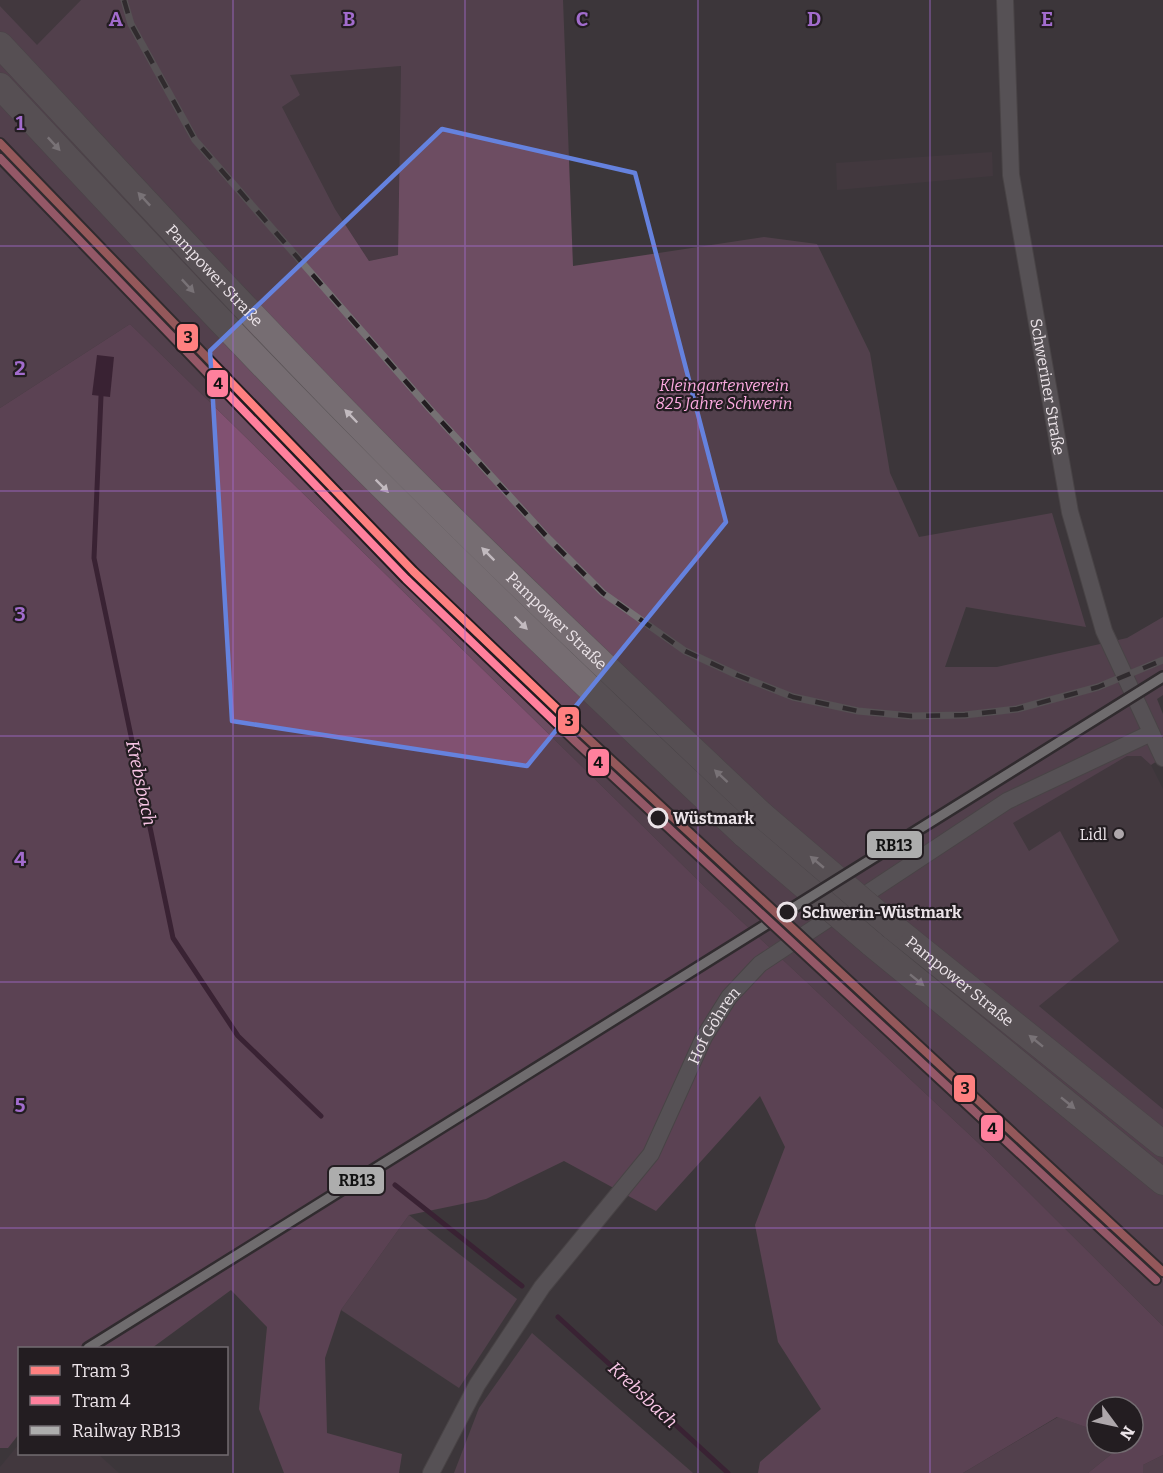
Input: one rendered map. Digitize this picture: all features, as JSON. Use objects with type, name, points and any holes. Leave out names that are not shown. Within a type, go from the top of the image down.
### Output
[{"type":"main road","name":"Pampower Straße","points":[[0,45],[233,294],[385,451],[560,625],[763,816],[893,927],[1163,1144]]},
{"type":"main road","name":"Pampower Straße","points":[[0,86],[214,315],[364,469],[542,644],[745,835],[871,943],[1163,1182]]},
{"type":"street","name":"Schweriner Straße","points":[[1005,0],[1011,175],[1070,512],[1104,631],[1163,758]]},
{"type":"street","name":"Hof Göhren","points":[[430,1473],[477,1385],[542,1287],[651,1154],[704,1037],[743,979],[760,964],[1007,801],[1151,733]]},
{"type":"highlighted area","points":[[442,129],[635,173],[726,522],[527,766],[232,721],[210,351]]},
{"type":"shaded area","points":[[0,0],[81,0],[37,46],[0,6]]},
{"type":"shaded area","points":[[401,66],[398,255],[369,261],[335,209],[282,107],[300,95],[289,75]]},
{"type":"shaded area","points":[[992,152],[993,176],[837,190],[836,163]]},
{"type":"shaded area","points":[[130,324],[705,887],[988,1152],[1163,1326],[1163,1455],[1143,1465],[1143,1473],[1088,1473],[1110,1455],[1145,1455],[1145,1395],[1085,1395],[1085,1427],[1057,1417],[963,1473],[758,1473],[760,1462],[821,1409],[778,1342],[755,1225],[785,1147],[760,1096],[656,1211],[564,1161],[486,1199],[409,1215],[341,1310],[325,1358],[327,1433],[402,1454],[399,1473],[284,1473],[259,1409],[267,1327],[231,1290],[153,1347],[18,1347],[18,1435],[8,1448],[0,1448],[0,408]]},
{"type":"shaded area","points":[[97,355],[114,357],[110,397],[92,395]]},
{"type":"shaded area","points":[[1127,756],[1141,756],[1151,765],[1163,789],[1163,1109],[1039,1006],[1060,832],[1029,851],[1012,822]]},
{"type":"shaded area","points":[[18,1445],[18,1455],[99,1455],[119,1473],[0,1473],[0,1467]]},
{"type":"green space","name":"Kleingartenverein 825 Jahre Schwerin","points":[[81,0],[563,0],[573,266],[764,237],[817,244],[870,353],[890,473],[919,537],[1052,513],[1086,627],[966,607],[945,667],[997,667],[1127,638],[1163,617],[1163,695],[1157,699],[1163,714],[1163,757],[1151,765],[1141,756],[1127,756],[1013,823],[1029,851],[1060,831],[1119,941],[1039,1006],[1163,1109],[1163,1326],[988,1152],[705,887],[130,324],[0,408],[0,6],[37,45]],"holes":[[[401,66],[398,255],[369,261],[335,209],[282,107],[300,95],[290,75]]]},
{"type":"green space","points":[[409,1215],[517,1299],[459,1388],[341,1310]]},
{"type":"green space","points":[[532,1333],[693,1473],[454,1473],[479,1408]]},
{"type":"green space","points":[[1058,1417],[1085,1427],[1085,1455],[1110,1455],[1088,1473],[963,1473]]},
{"type":"green space","points":[[1163,1455],[1163,1473],[1143,1473],[1143,1465]]},
{"type":"waterway","name":"Krebsbach","points":[[101,396],[94,558],[173,938],[238,1036],[321,1116]]},
{"type":"waterway","name":"Krebsbach","points":[[395,1185],[522,1286]]},
{"type":"waterway","name":"Krebsbach","points":[[558,1317],[728,1473]]},
{"type":"railway","points":[[124,0],[131,24],[195,140],[429,408],[549,539],[603,593],[685,651],[793,697],[858,711],[911,716],[965,715],[1017,709],[1098,687],[1163,660]]},
{"type":"tram line","name":"3","points":[[0,143],[413,571],[583,734],[1163,1272]]},
{"type":"tram line","name":"4","points":[[0,158],[406,579],[576,742],[1156,1280]]},
{"type":"rail line","name":"RB13","points":[[90,1347],[1163,677]]},
{"type":"place","name":"Wüstmark","points":[[658,818]]},
{"type":"place","name":"Lidl","points":[[1119,834]]},
{"type":"place","name":"Schwerin-Wüstmark","points":[[787,912]]}]
